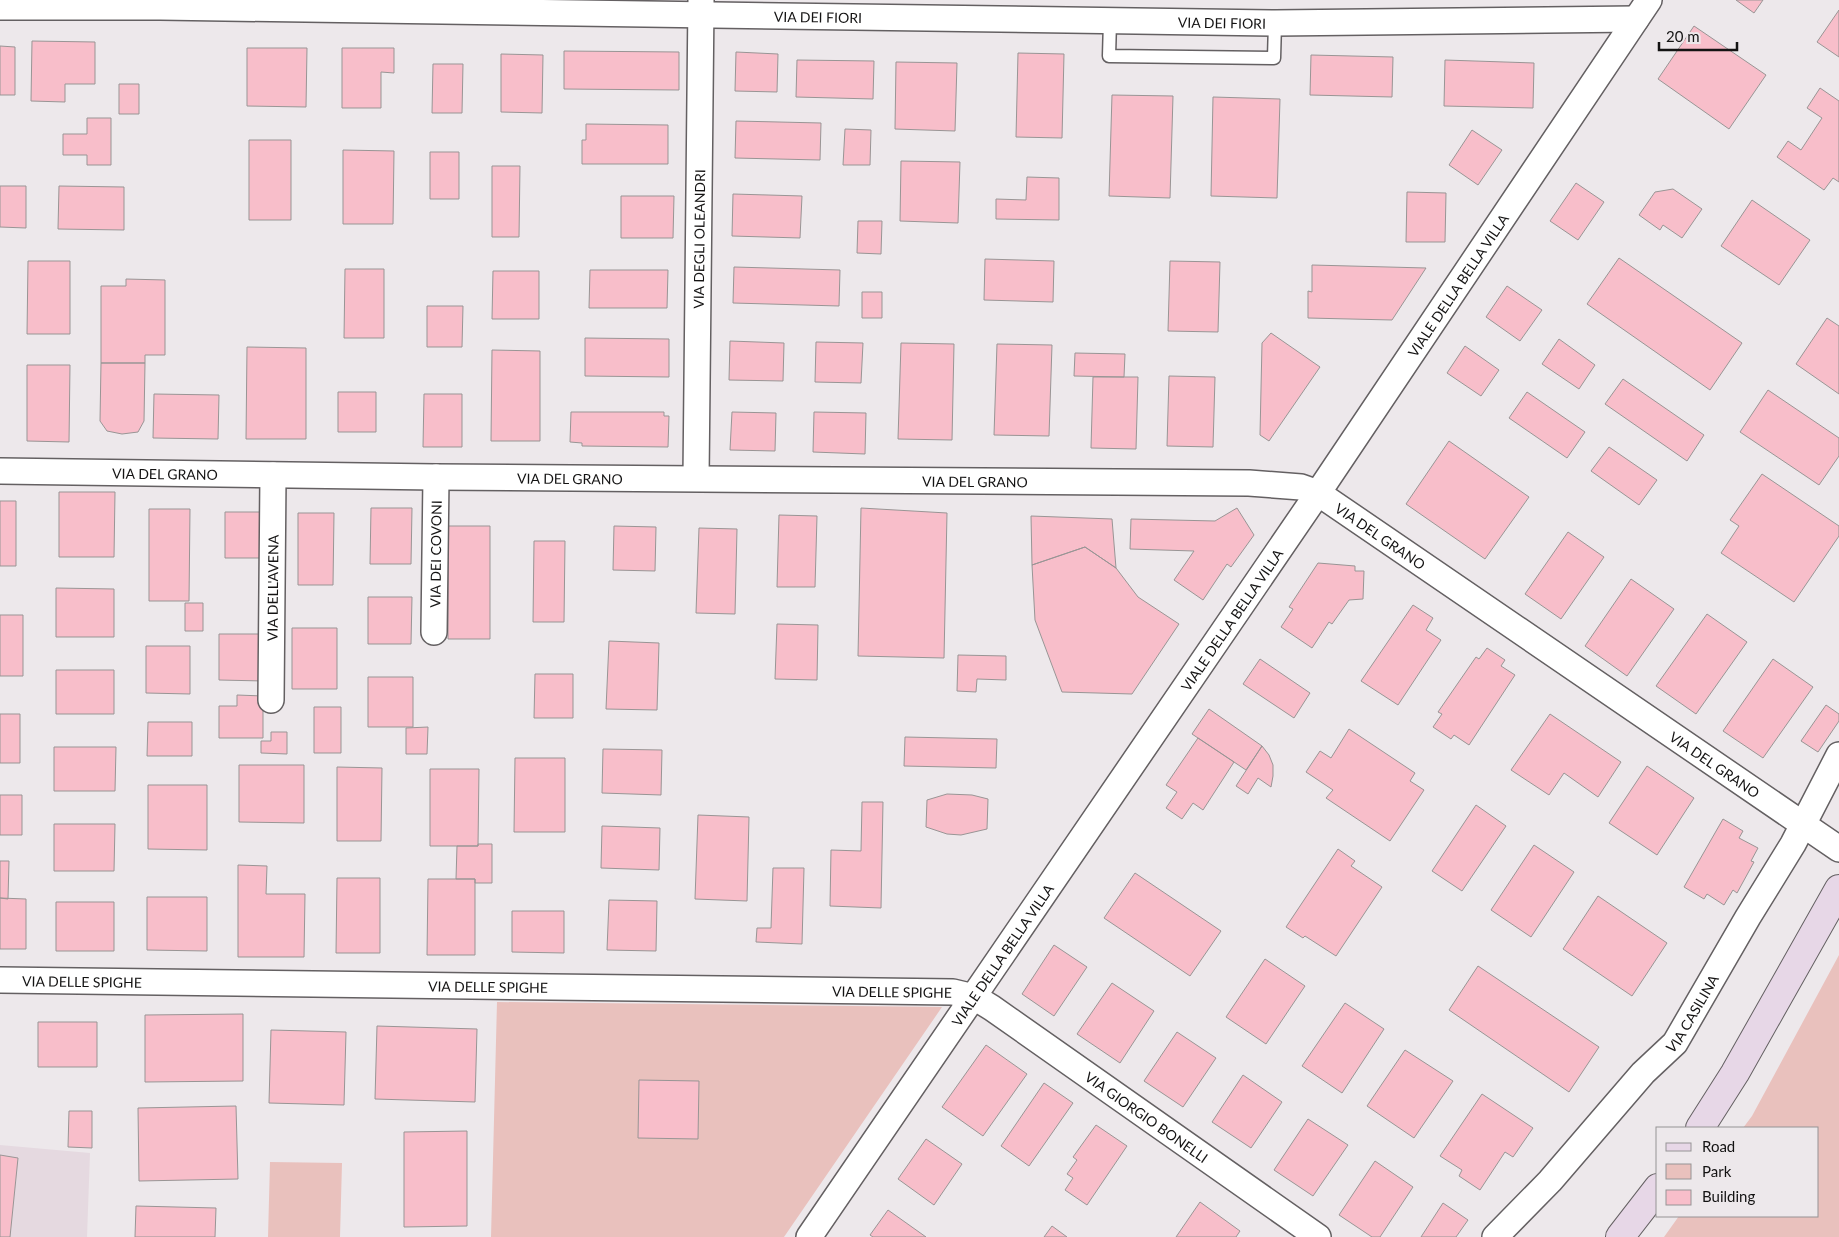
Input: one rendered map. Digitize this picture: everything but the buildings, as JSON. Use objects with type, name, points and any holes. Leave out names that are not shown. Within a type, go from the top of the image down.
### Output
[{"type":"main road","points":[[1701,1127],[1735,1074],[1839,890]]},
{"type":"main road","points":[[1620,1237],[1656,1191]]},
{"type":"street","name":"VIA DEI FIORI","points":[[0,7],[132,4],[1003,9],[1110,21],[1275,23],[1642,10]]},
{"type":"street","name":"VIA DEGLI OLEANDRI","points":[[696,478],[701,8]]},
{"type":"street","name":"VIALE DELLA BELLA VILLA","points":[[809,1237],[1318,493],[1642,10]]},
{"type":"street","name":"VIA DEL GRANO","points":[[0,471],[436,477],[1249,483],[1301,487],[1318,493],[1839,849]]},
{"type":"street","name":"VIA DELL'AVENA","points":[[271,700],[274,475]]},
{"type":"street","name":"VIA DEI COVONI","points":[[434,632],[436,477]]},
{"type":"street","name":"VIA CASILINA","points":[[1495,1237],[1550,1181],[1643,1072],[1675,1043],[1793,844],[1839,755]]},
{"type":"street","name":"VIA DELLE SPIGHE","points":[[0,980],[953,992],[974,997]]},
{"type":"street","name":"VIA GIORGIO BONELLI","points":[[974,997],[1318,1237]]},
{"type":"lane","points":[[1110,21],[1109,56],[1145,57],[1274,58],[1275,23]]},
{"type":"shaded area","points":[[0,1145],[90,1153],[87,1237],[0,1237]]},
{"type":"green space","points":[[1839,955],[1839,1237],[1664,1237],[1678,1217],[1819,1217],[1819,1127],[1744,1127],[1752,1116]]},
{"type":"green space","points":[[497,1002],[942,1007],[784,1237],[491,1237]]},
{"type":"green space","points":[[270,1162],[342,1163],[340,1237],[268,1237]]}]
